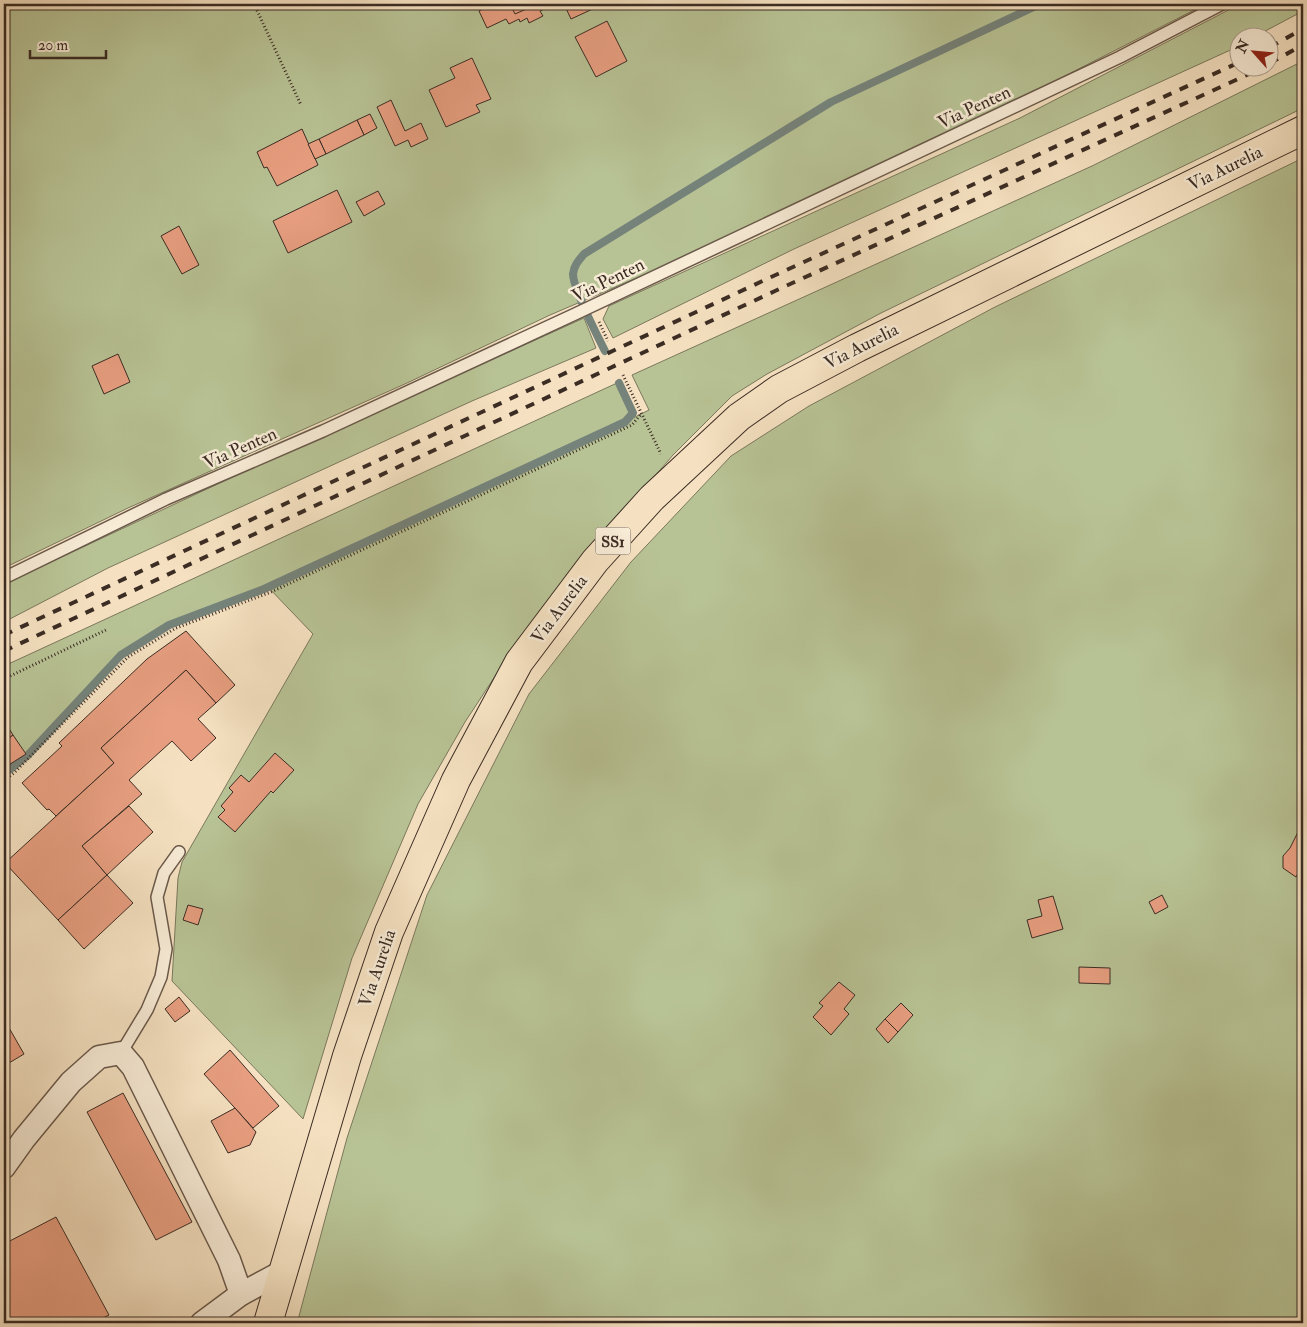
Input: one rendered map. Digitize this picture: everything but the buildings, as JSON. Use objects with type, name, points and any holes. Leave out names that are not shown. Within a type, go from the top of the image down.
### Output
[{"type":"main road","name":"Via Aurelia","points":[[268,1323],[347,1056],[389,932],[456,780],[519,662],[595,561],[652,498],[673,478],[739,417],[779,388],[1303,130]]},
{"type":"street","points":[[4,1167],[24,1139],[71,1082],[99,1057],[121,1053],[136,1074],[228,1260],[241,1294]]},
{"type":"street","points":[[202,1323],[241,1294],[282,1272]]},
{"type":"lane","name":"Via Penten","points":[[4,578],[166,499],[323,431],[1111,62],[1222,4]]},
{"type":"lane","points":[[121,1053],[147,1010],[161,977],[166,949],[157,897],[164,873],[179,852]]},
{"type":"path","points":[[254,4],[301,105]]},
{"type":"path","points":[[623,375],[673,478]]},
{"type":"path","points":[[4,780],[128,657],[176,628],[280,588],[632,425],[641,414]]},
{"type":"path","points":[[4,679],[108,629]]},
{"type":"green space","points":[[4,4],[1206,4],[1053,82],[667,265],[550,315],[407,383],[128,508],[4,568]]},
{"type":"green space","points":[[1240,4],[1303,4],[1303,11],[1271,28],[1230,28],[1230,50],[794,249],[613,338],[603,319],[609,306],[1020,118]]},
{"type":"green space","points":[[1303,61],[1303,108],[881,313],[767,374],[732,396],[673,455],[587,555],[517,643],[465,722],[418,804],[352,958],[303,1119],[172,981],[178,878],[182,862],[313,634],[267,586],[169,624],[122,651],[52,724],[26,755],[4,771],[4,666],[617,383],[630,412],[624,421],[408,521],[625,422],[649,410],[632,375],[1092,166],[1269,78],[1280,78],[1280,72]]},
{"type":"green space","points":[[1303,158],[1303,1323],[299,1323],[299,1316],[347,1138],[427,895],[529,694],[631,562],[731,456],[809,406],[995,307]]},
{"type":"green space","points":[[584,318],[596,348],[472,401],[108,568],[4,622],[4,584],[256,466]]},
{"type":"waterway","points":[[605,351],[586,312],[574,281],[574,268],[584,254],[831,102],[1040,4]]},
{"type":"waterway","points":[[4,774],[28,755],[121,655],[169,625],[264,589],[625,422],[633,413],[619,383]]},
{"type":"railway","points":[[1280,42],[1303,29]]},
{"type":"railway","points":[[1280,58],[1303,45]]},
{"type":"railway","points":[[4,635],[769,278],[1230,67]]},
{"type":"railway","points":[[4,651],[775,291],[1240,78]]}]
